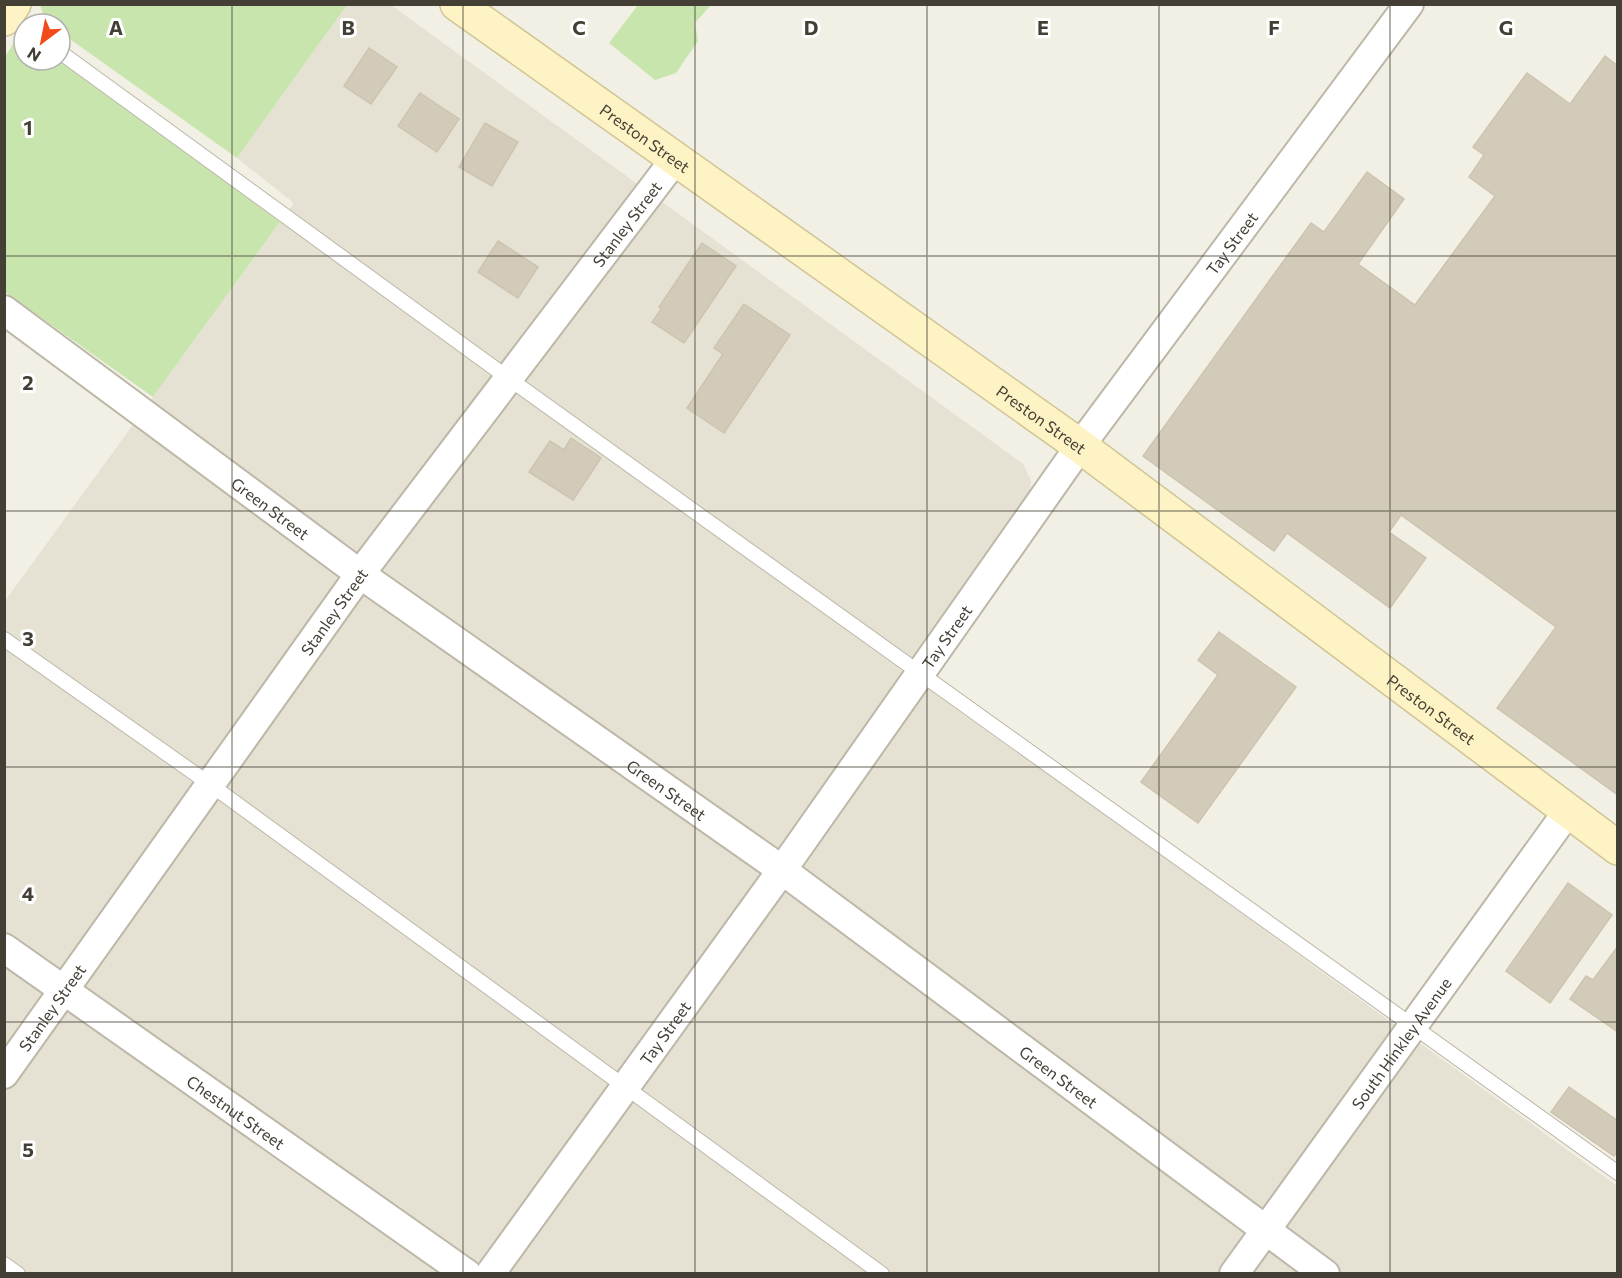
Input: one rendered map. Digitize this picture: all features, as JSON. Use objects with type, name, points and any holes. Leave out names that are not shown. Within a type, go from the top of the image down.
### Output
[{"type":"street","name":"Preston Street","points":[[457,4],[1080,446],[1617,848]]},
{"type":"street","name":"Tay Street","points":[[490,1274],[782,870],[1080,446],[1409,4]]},
{"type":"street","name":"Stanley Street","points":[[4,1074],[360,574],[676,158]]},
{"type":"street","name":"Green Street","points":[[4,310],[360,574],[782,870],[1325,1274]]},
{"type":"street","name":"South Hinkley Avenue","points":[[1234,1274],[1568,811]]},
{"type":"street","name":"Chestnut Street","points":[[4,948],[467,1274]]},
{"type":"lane","points":[[72,61],[508,378],[1617,1173]]},
{"type":"lane","points":[[4,639],[211,785],[882,1274]]},
{"type":"lane","points":[[4,1264],[18,1274]]},
{"type":"shaded area","points":[[347,5],[391,5],[1023,464],[1031,481],[1030,497],[907,671],[1617,1186],[1617,1273],[5,1274],[5,601],[294,203],[237,158]]},
{"type":"green space","points":[[40,4],[347,5],[237,158],[72,41],[72,12],[43,12]]},
{"type":"green space","points":[[638,5],[711,5],[695,23],[698,41],[676,73],[655,80],[609,43]]},
{"type":"green space","points":[[12,46],[12,72],[72,72],[72,69],[280,222],[153,397],[5,292],[4,58]]},
{"type":"building","points":[[369,48],[397,67],[371,104],[344,86]]},
{"type":"building","points":[[1605,56],[1618,66],[1618,795],[1497,708],[1556,627],[1401,515],[1389,532],[1426,558],[1390,608],[1287,533],[1274,551],[1143,456],[1311,223],[1324,232],[1367,172],[1404,199],[1358,264],[1415,305],[1495,196],[1469,177],[1484,155],[1473,147],[1527,73],[1570,104]]},
{"type":"building","points":[[420,93],[459,119],[437,152],[398,126]]},
{"type":"building","points":[[485,123],[518,142],[492,186],[459,167]]},
{"type":"building","points":[[498,241],[538,267],[518,298],[478,272]]},
{"type":"building","points":[[702,243],[736,266],[684,343],[652,322],[662,308],[659,307]]},
{"type":"building","points":[[744,304],[790,335],[724,433],[687,408],[723,354],[714,348]]},
{"type":"building","points":[[571,438],[601,458],[573,500],[529,472],[550,441],[564,450]]},
{"type":"building","points":[[1219,632],[1296,687],[1198,823],[1141,782],[1218,675],[1198,660]]},
{"type":"building","points":[[1568,883],[1612,915],[1550,1003],[1506,971]]},
{"type":"building","points":[[1618,946],[1618,1032],[1570,999],[1586,976],[1593,980]]},
{"type":"building","points":[[1569,1087],[1618,1121],[1618,1151],[1614,1156],[1551,1112]]}]
